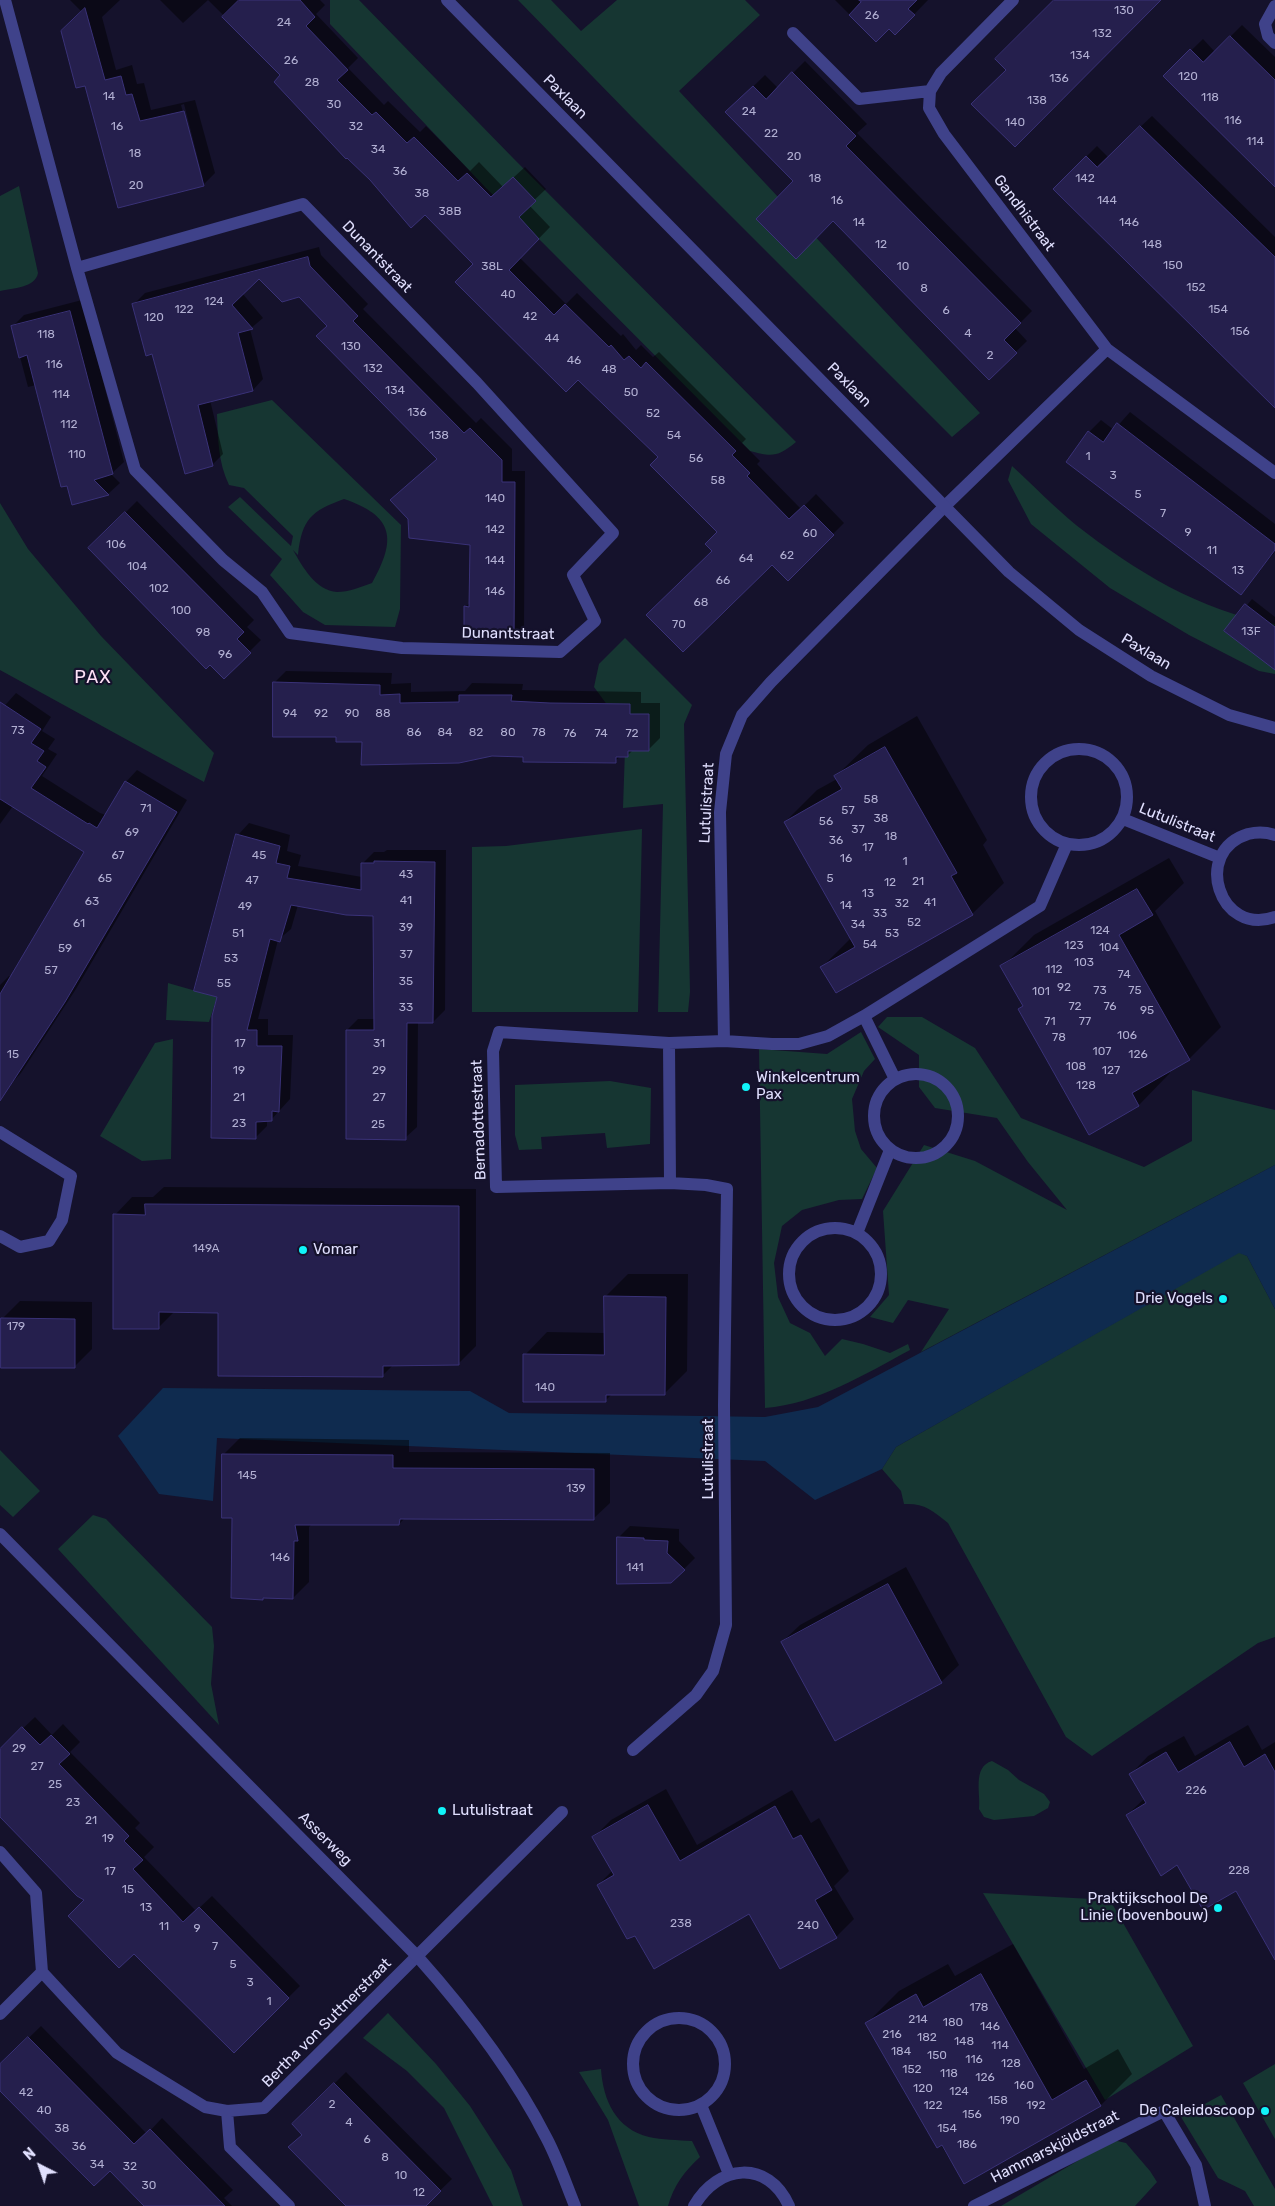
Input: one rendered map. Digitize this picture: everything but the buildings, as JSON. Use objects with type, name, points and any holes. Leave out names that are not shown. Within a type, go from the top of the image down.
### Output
[{"type":"street","name":"Dunantstraat","points":[[5,0],[77,268],[135,470],[222,560],[262,592],[290,633],[402,648],[560,652],[596,621],[573,575],[613,533],[477,382],[303,204],[77,268]]},
{"type":"street","name":"Paxlaan","points":[[447,0],[1010,572],[1079,630],[1151,676],[1229,715],[1275,728]]},
{"type":"street","points":[[793,33],[859,98],[930,91],[941,73],[1013,0]]},
{"type":"street","points":[[1275,6],[1265,24],[1268,36],[1275,43]]},
{"type":"street","name":"Gandhistraat","points":[[930,91],[929,108],[944,134],[1107,349],[1275,473]]},
{"type":"street","points":[[945,506],[1107,349]]},
{"type":"street","name":"Lutulistraat","points":[[724,1041],[720,812],[726,754],[729,746],[742,715],[771,682],[945,506]]},
{"type":"street","name":"Lutulistraat","points":[[1082,749],[1097,753],[1111,761],[1121,773],[1126,788],[1127,803],[1123,818],[1113,832],[1099,841],[1084,845],[1067,844],[1053,838],[1041,827],[1034,813],[1031,798],[1033,782],[1041,768],[1052,758],[1066,751],[1082,749]]},
{"type":"street","name":"Lutulistraat","points":[[1123,818],[1220,858]]},
{"type":"street","name":"Lutulistraat","points":[[1275,835],[1255,832],[1240,837],[1228,846],[1220,858],[1217,871],[1217,885],[1221,897],[1229,908],[1240,916],[1252,920],[1268,920],[1275,917]]},
{"type":"street","points":[[724,1041],[799,1044],[828,1036],[864,1016],[1040,906],[1067,844]]},
{"type":"street","points":[[864,1016],[895,1079]]},
{"type":"street","name":"Bernadottestraat","points":[[670,1183],[496,1187],[493,1051],[499,1032],[669,1043],[724,1041]]},
{"type":"street","points":[[669,1043],[670,1183]]},
{"type":"street","points":[[907,1074],[933,1077],[944,1084],[953,1094],[957,1106],[956,1132],[949,1143],[939,1152],[928,1157],[914,1159],[902,1157],[890,1150],[880,1140],[874,1127],[873,1113],[876,1100],[884,1088],[895,1079],[907,1074]]},
{"type":"street","points":[[0,1132],[71,1176],[62,1220],[49,1241],[20,1247],[0,1236]]},
{"type":"street","points":[[857,1233],[890,1150]]},
{"type":"street","name":"Lutulistraat","points":[[633,1750],[696,1695],[713,1671],[726,1625],[724,1464],[727,1189],[706,1185],[670,1183]]},
{"type":"street","points":[[826,1228],[842,1228],[857,1233],[867,1240],[875,1250],[880,1262],[881,1280],[875,1298],[867,1308],[857,1315],[842,1320],[826,1320],[810,1314],[798,1304],[789,1282],[788,1274],[791,1259],[799,1245],[811,1234],[826,1228]]},
{"type":"street","name":"Asserweg","points":[[0,1534],[417,1956],[482,2032],[515,2083],[548,2140],[575,2206]]},
{"type":"street","points":[[417,1956],[562,1812]]},
{"type":"street","points":[[0,1852],[36,1893],[42,1972],[0,2014]]},
{"type":"street","name":"Bertha von Suttnerstraat","points":[[42,1972],[117,2053],[205,2107],[228,2110],[264,2108],[417,1956]]},
{"type":"street","points":[[678,2018],[694,2020],[707,2028],[718,2039],[724,2052],[725,2068],[721,2082],[713,2096],[701,2105],[686,2110],[671,2110],[657,2105],[645,2096],[636,2083],[632,2068],[634,2053],[640,2039],[650,2028],[663,2020],[678,2018]]},
{"type":"street","points":[[701,2105],[729,2174]]},
{"type":"street","points":[[228,2110],[230,2147],[289,2206]]},
{"type":"street","name":"Hammarskjöldstraat","points":[[974,2206],[1164,2111],[1196,2165],[1205,2206]]},
{"type":"street","points":[[694,2206],[702,2192],[714,2181],[729,2174],[745,2173],[760,2176],[774,2184],[784,2195],[789,2206]]},
{"type":"green space","points":[[330,0],[359,0],[514,159],[796,442],[784,451],[769,455],[750,451],[486,188],[330,24]]},
{"type":"green space","points":[[518,0],[551,0],[581,31],[617,0],[745,0],[760,15],[679,91],[980,413],[952,437],[631,116]]},
{"type":"green space","points":[[19,186],[38,273],[33,282],[17,288],[0,291],[0,196]]},
{"type":"green space","points":[[272,400],[401,525],[400,609],[395,627],[325,625],[303,612],[270,575],[282,559],[228,507],[240,497],[291,546],[293,536],[244,488],[229,485],[221,459],[217,414]],"holes":[[[344,499],[373,513],[381,521],[386,531],[385,554],[372,583],[346,591],[329,591],[310,577],[293,550],[298,555],[302,533],[310,518],[316,512]]]},
{"type":"green space","points":[[1012,466],[1076,525],[1145,573],[1170,587],[1221,610],[1275,624],[1275,674],[1259,671],[1189,635],[1110,588],[1031,524],[1008,480]]},
{"type":"green space","points":[[0,503],[28,549],[101,636],[214,753],[204,782],[0,670]]},
{"type":"green space","points":[[625,638],[692,705],[684,724],[690,992],[688,1012],[658,1012],[663,804],[623,808],[625,749],[619,721],[594,687],[599,664]]},
{"type":"green space","points":[[642,829],[638,1012],[472,1012],[472,847],[506,846]]},
{"type":"green space","points":[[168,983],[217,997],[209,1022],[166,1020]]},
{"type":"green space","points":[[887,1017],[922,1017],[975,1048],[1021,1118],[1144,1167],[1192,1141],[1192,1090],[1275,1110],[1275,1165],[921,1352],[949,1309],[908,1300],[893,1323],[870,1317],[889,1295],[883,1211],[924,1145],[975,1161],[1067,1210],[1028,1162],[997,1118],[935,1108],[919,1087],[919,1055],[878,1027]]},
{"type":"green space","points":[[861,1032],[875,1059],[864,1071],[852,1099],[855,1131],[861,1149],[877,1168],[862,1199],[839,1200],[802,1210],[782,1226],[774,1263],[778,1297],[790,1323],[810,1333],[825,1356],[842,1339],[890,1353],[908,1344],[910,1350],[858,1378],[822,1394],[803,1401],[765,1408],[759,1049],[827,1054]]},
{"type":"green space","points":[[173,1039],[171,1159],[142,1161],[100,1136],[155,1043]]},
{"type":"green space","points":[[610,1081],[651,1088],[650,1144],[607,1148],[605,1133],[541,1137],[542,1149],[519,1150],[515,1135],[515,1085]]},
{"type":"green space","points":[[1239,1252],[1247,1256],[1275,1309],[1275,1637],[1258,1643],[1092,1756],[1066,1737],[948,1523],[928,1508],[904,1504],[901,1491],[882,1469],[896,1447]]},
{"type":"green space","points":[[0,1450],[40,1491],[13,1517],[0,1505]]},
{"type":"green space","points":[[93,1515],[106,1519],[212,1627],[214,1646],[211,1684],[219,1725],[58,1549]]},
{"type":"green space","points":[[992,1761],[1008,1770],[1019,1780],[1044,1794],[1050,1802],[1048,1808],[1034,1816],[994,1820],[984,1817],[979,1809],[980,1775],[986,1764]]},
{"type":"green space","points":[[983,1893],[1110,1900],[1193,2046],[1105,2100]]},
{"type":"green space","points":[[388,2013],[436,2064],[470,2106],[511,2170],[523,2206],[493,2206],[444,2108],[407,2071],[363,2038]]},
{"type":"green space","name":"De Caleidoscoop","points":[[1275,2064],[1275,2139],[1243,2083]]},
{"type":"green space","points":[[601,2069],[608,2102],[620,2120],[638,2133],[649,2137],[692,2141],[700,2157],[680,2179],[668,2206],[639,2206],[608,2120],[579,2072]]},
{"type":"green space","points":[[1221,2095],[1275,2189],[1275,2206],[1254,2206],[1245,2191],[1218,2178],[1181,2117]]},
{"type":"green space","points":[[1113,2140],[1126,2143],[1157,2182],[1135,2206],[1001,2206]]},
{"type":"water","points":[[1275,1165],[1275,1309],[1247,1256],[1239,1253],[896,1447],[882,1469],[815,1500],[765,1461],[217,1438],[213,1501],[159,1494],[118,1436],[163,1388],[470,1391],[509,1413],[765,1417],[818,1407]]},
{"type":"place","name":"Winkelcentrum Pax","points":[[746,1087]]},
{"type":"place","name":"Vomar","points":[[303,1250]]},
{"type":"place","name":"Drie Vogels","points":[[1223,1299]]},
{"type":"place","name":"Lutulistraat","points":[[442,1811]]},
{"type":"place","name":"Praktijkschool De Linie (bovenbouw)","points":[[1218,1908]]},
{"type":"place","name":"De Caleidoscoop","points":[[1265,2111]]},
{"type":"district","name":"PAX","points":[[93,678]]}]
